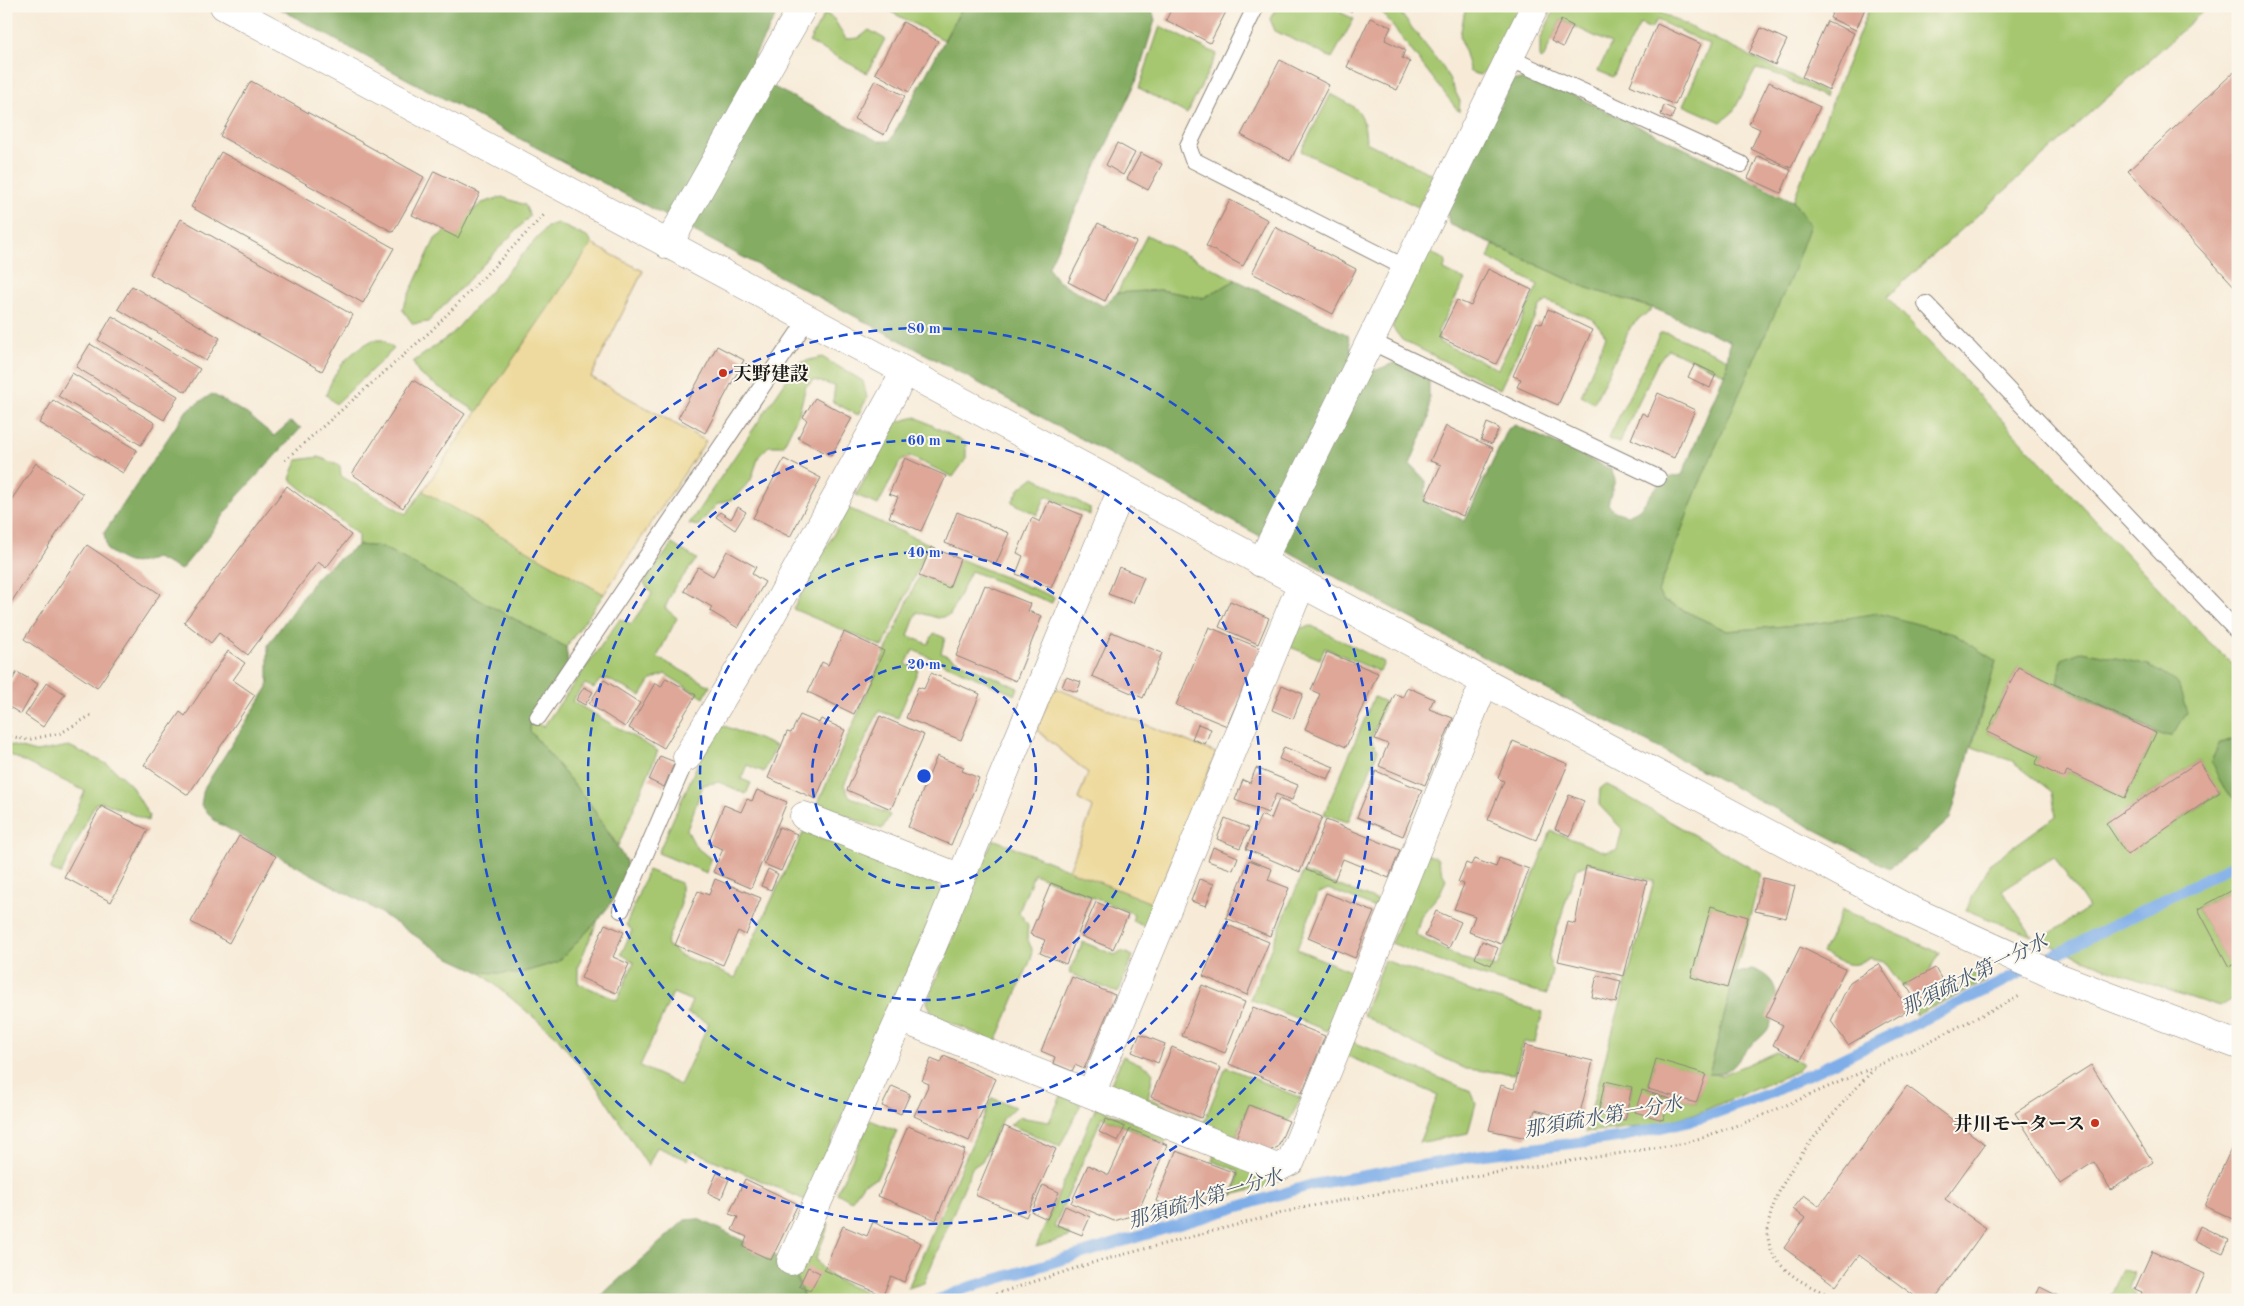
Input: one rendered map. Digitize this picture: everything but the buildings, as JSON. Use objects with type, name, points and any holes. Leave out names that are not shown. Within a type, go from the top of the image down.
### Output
[{"type":"street","points":[[224,6],[1301,585],[1907,908],[2058,977],[2238,1045]]},
{"type":"street","points":[[668,245],[803,6]]},
{"type":"street","points":[[1261,563],[1535,6]]},
{"type":"street","points":[[688,757],[771,616],[905,372]]},
{"type":"street","points":[[791,1262],[961,878],[1122,489]]},
{"type":"street","points":[[1091,1094],[1301,585]]},
{"type":"street","points":[[900,1018],[1278,1168],[1290,1161],[1484,682]]},
{"type":"street","points":[[804,816],[961,878]]},
{"type":"lane","points":[[1256,6],[1188,146],[1193,160],[1406,268]]},
{"type":"lane","points":[[1509,58],[1741,164]]},
{"type":"lane","points":[[1926,304],[2238,632]]},
{"type":"lane","points":[[538,717],[807,320]]},
{"type":"lane","points":[[1370,341],[1658,478]]},
{"type":"lane","points":[[621,910],[688,757]]},
{"type":"path","points":[[285,460],[432,330],[568,191]]},
{"type":"path","points":[[6,735],[27,740],[61,732],[93,714]]},
{"type":"path","points":[[977,1300],[1095,1262],[1301,1208],[1462,1178],[1686,1143],[1752,1120],[1880,1064],[2058,977]]},
{"type":"path","points":[[1843,1300],[1824,1293],[1785,1270],[1772,1252],[1766,1232],[1772,1210],[1786,1179],[1812,1140],[1851,1094],[1880,1064]]},
{"type":"green space","points":[[275,6],[781,6],[752,60],[758,79],[878,141],[890,141],[963,6],[1151,6],[1155,20],[1136,82],[1048,268],[1058,281],[1103,306],[1117,293],[1160,290],[1203,298],[1236,280],[1348,335],[1353,356],[1374,371],[1396,362],[1429,380],[1429,418],[1410,464],[1426,481],[1425,502],[1465,521],[1508,429],[1515,425],[1611,469],[1615,480],[1608,504],[1614,511],[1627,515],[1638,510],[1662,482],[1674,476],[1682,475],[1726,370],[1730,341],[1653,308],[1587,288],[1449,224],[1447,211],[1513,80],[1543,80],[1793,201],[1810,225],[1791,277],[1697,489],[1658,592],[1664,601],[1727,631],[1819,623],[1877,613],[1954,634],[1996,661],[1950,819],[1916,850],[1889,868],[1442,635],[907,344],[390,70]]},
{"type":"green space","points":[[880,6],[963,6],[944,40]]},
{"type":"green space","points":[[1277,6],[1327,6],[1354,19],[1332,58],[1275,31],[1270,19]]},
{"type":"green space","points":[[1377,6],[1395,6],[1444,69],[1460,101],[1459,112]]},
{"type":"green space","points":[[1475,6],[1519,6],[1491,65],[1480,75],[1470,72],[1460,36],[1465,10]]},
{"type":"green space","points":[[1556,6],[1647,6],[1826,93],[1825,97],[1771,72],[1756,69],[1733,112],[1721,122],[1683,105],[1710,45],[1657,20],[1651,29],[1640,24],[1613,77],[1598,71],[1611,44],[1561,20],[1543,59],[1540,58],[1540,40]]},
{"type":"green space","points":[[1870,6],[2209,6],[1887,297],[2206,639],[2238,668],[2238,737],[2219,744],[2224,789],[2238,802],[2238,887],[2198,909],[2229,966],[2238,962],[2238,995],[2219,1007],[2106,968],[2040,940],[2088,908],[2054,856],[2002,890],[2032,936],[1966,910],[1989,864],[2056,816],[2052,792],[2012,761],[1972,747],[1996,661],[1877,614],[1819,623],[1727,631],[1664,601],[1658,592],[1697,489],[1810,225],[1793,201]],"holes":[[[2083,651],[2109,658],[2172,736],[2162,735],[2058,683]],[[2018,667],[2156,733],[2125,798],[2067,771],[2064,777],[2036,763],[2039,757],[1987,732]],[[2199,761],[2220,793],[2127,854],[2106,823]]]},
{"type":"green space","points":[[825,13],[834,19],[846,39],[859,38],[869,30],[885,39],[867,73],[809,42]]},
{"type":"green space","points":[[1160,26],[1217,54],[1187,114],[1139,88]]},
{"type":"green space","points":[[1331,94],[1358,111],[1364,123],[1366,142],[1433,175],[1418,207],[1301,151]]},
{"type":"green space","points":[[502,197],[525,205],[530,216],[428,322],[413,324],[402,309],[435,239],[482,203]]},
{"type":"green space","points":[[557,223],[589,238],[592,244],[477,412],[419,374],[413,362],[452,334],[547,227]]},
{"type":"green space","points":[[1147,235],[1236,280],[1203,298],[1160,290],[1117,293]]},
{"type":"green space","points":[[1493,245],[1587,288],[1653,308],[1631,326],[1594,403],[1581,396],[1606,336],[1594,320],[1547,301],[1540,306],[1500,389],[1402,340],[1392,327],[1426,251],[1446,260],[1444,270],[1465,280],[1438,331],[1439,342],[1498,369],[1538,285],[1488,258]]},
{"type":"green space","points":[[1660,333],[1668,333],[1728,359],[1725,374],[1668,349],[1658,362],[1619,443],[1608,439]]},
{"type":"green space","points":[[373,340],[383,340],[394,349],[336,404],[326,395],[338,370],[356,350]]},
{"type":"green space","points":[[822,357],[863,381],[867,398],[858,415],[833,402],[835,386],[814,380],[806,386],[799,413],[783,446],[769,446],[759,456],[751,480],[733,499],[716,505],[698,526],[689,524],[798,363]]},
{"type":"green space","points":[[212,394],[247,414],[274,436],[290,422],[301,428],[237,497],[181,570],[156,558],[135,563],[125,561],[107,550],[104,533],[187,410]]},
{"type":"green space","points":[[916,417],[966,443],[966,459],[953,477],[909,456],[900,462],[878,505],[856,495],[897,422]]},
{"type":"green space","points":[[319,457],[340,466],[341,476],[406,514],[423,491],[604,594],[566,647],[382,547],[358,545],[358,535],[290,479],[297,460]]},
{"type":"green space","points":[[1034,477],[1090,508],[1090,515],[1046,496],[1037,515],[1012,502],[1020,488]]},
{"type":"green space","points":[[848,508],[929,544],[883,647],[793,609]]},
{"type":"green space","points":[[672,544],[697,559],[674,588],[665,608],[677,618],[657,657],[710,686],[704,698],[665,674],[651,680],[641,696],[607,679],[600,680],[594,688],[585,684],[572,701],[658,751],[618,846],[590,804],[530,731],[531,719],[543,727],[620,619],[631,624],[652,594],[644,583]]},
{"type":"green space","points":[[358,545],[382,547],[566,647],[568,663],[531,719],[530,731],[590,804],[626,861],[627,875],[612,902],[598,920],[558,962],[517,974],[480,972],[448,957],[368,905],[216,822],[201,805],[204,788],[268,687],[268,645],[319,574]]},
{"type":"green space","points":[[960,559],[1054,597],[1052,603],[971,571],[950,615],[938,618],[917,612],[908,636],[928,644],[934,633],[945,638],[941,653],[1018,688],[1015,695],[913,650],[906,664],[918,670],[898,718],[879,711],[844,785],[849,796],[890,815],[882,829],[817,805],[919,576],[949,588]]},
{"type":"green space","points":[[1312,626],[1384,662],[1380,672],[1325,648],[1320,659],[1290,647],[1299,628]]},
{"type":"green space","points":[[2083,651],[2149,665],[2178,684],[2187,713],[2172,736],[2162,735],[2058,683],[2062,659]]},
{"type":"green space","points":[[1374,697],[1385,702],[1371,739],[1378,751],[1348,822],[1324,814]]},
{"type":"green space","points":[[722,725],[776,746],[764,772],[747,765],[741,779],[751,783],[746,794],[719,782],[703,785],[687,830],[696,847],[711,859],[707,873],[658,853],[698,763]]},
{"type":"green space","points":[[2238,737],[2238,802],[2224,789],[2211,762],[2219,744]]},
{"type":"green space","points":[[6,744],[36,752],[69,746],[109,765],[130,784],[149,815],[148,821],[103,802],[95,804],[61,874],[50,870],[85,791],[6,753]]},
{"type":"green space","points":[[1606,784],[1761,874],[1709,1074],[1722,1075],[1776,1052],[1803,1063],[1798,1071],[1698,1113],[1650,1126],[1585,1132],[1654,881],[1591,863],[1576,869],[1549,955],[1552,971],[1547,994],[1507,984],[1391,943],[1426,854],[1437,858],[1446,880],[1440,893],[1421,916],[1416,935],[1460,958],[1497,967],[1551,831],[1605,852],[1617,850],[1622,829],[1599,805],[1600,789]],"holes":[[[1711,906],[1727,988],[1691,977]],[[1656,1060],[1705,1074],[1696,1103],[1648,1089]],[[1605,1081],[1632,1087],[1625,1120],[1598,1114]]]},
{"type":"green space","points":[[804,831],[938,885],[943,894],[805,1200],[693,1151],[688,1160],[657,1147],[648,1166],[599,1090],[557,1037],[480,972],[517,974],[558,962],[598,920],[578,966],[578,983],[617,1000],[634,962],[621,954],[632,930],[626,925],[648,870],[681,883],[681,904],[666,944],[680,955],[735,978]],"holes":[[[673,993],[692,1001],[687,1013],[709,1023],[680,1085],[640,1066]]]},
{"type":"green space","points":[[993,839],[1154,904],[1146,927],[1132,921],[1134,914],[1034,874],[1019,912],[1028,925],[1027,938],[1032,949],[1031,959],[996,1042],[933,1015],[927,1002]]},
{"type":"green space","points":[[1303,872],[1379,901],[1376,908],[1328,889],[1318,894],[1297,949],[1352,972],[1327,1031],[1250,999]]},
{"type":"green space","points":[[1843,910],[1940,953],[1924,981],[1915,988],[1902,986],[1884,961],[1870,958],[1851,965],[1822,953]]},
{"type":"green space","points":[[1083,942],[1115,955],[1121,951],[1133,956],[1118,993],[1069,973]]},
{"type":"green space","points":[[1384,960],[1476,993],[1543,1012],[1535,1042],[1524,1042],[1514,1074],[1466,1069],[1399,1036],[1363,1015]]},
{"type":"green space","points":[[1752,969],[1766,976],[1771,981],[1776,992],[1775,1007],[1770,1026],[1764,1035],[1748,1048],[1732,1067],[1716,1074],[1709,1074],[1735,974]]},
{"type":"green space","points":[[1970,972],[1987,981],[1916,1015],[1914,1008],[1957,989]]},
{"type":"green space","points":[[1351,1041],[1471,1091],[1476,1103],[1468,1133],[1419,1143],[1438,1095],[1347,1056]]},
{"type":"green space","points":[[1123,1056],[1149,1068],[1153,1073],[1148,1098],[1204,1122],[1226,1067],[1301,1098],[1289,1121],[1249,1105],[1236,1137],[1109,1088]]},
{"type":"green space","points":[[1061,1096],[1081,1104],[1060,1146],[1010,1125],[1019,1117],[1049,1122]]},
{"type":"green space","points":[[992,1098],[1015,1107],[1002,1119],[982,1161],[972,1168],[924,1283],[908,1288]]},
{"type":"green space","points":[[1096,1107],[1169,1137],[1165,1144],[1102,1117],[1054,1227],[1069,1233],[1069,1237],[1036,1247]]},
{"type":"green space","points":[[870,1120],[897,1131],[877,1178],[864,1183],[851,1201],[837,1193]]},
{"type":"green space","points":[[1215,1154],[1274,1178],[1272,1185],[1232,1195],[1238,1178],[1238,1171],[1212,1161]]},
{"type":"green space","points":[[698,1219],[779,1258],[795,1273],[805,1300],[596,1300],[685,1220]]},
{"type":"green space","points":[[820,1220],[829,1224],[816,1259],[821,1267],[834,1278],[876,1297],[877,1300],[805,1300],[795,1273]]},
{"type":"green space","points":[[2122,1269],[2134,1273],[2129,1289],[2135,1295],[2134,1300],[2109,1300]]},
{"type":"sand","points":[[592,244],[643,271],[591,377],[706,441],[604,594],[423,491]]},
{"type":"sand","points":[[1053,687],[1216,753],[1154,904],[1069,870],[1093,808],[1078,799],[1088,773],[1037,730]]},
{"type":"waterway","name":"那須疏水第一分水","points":[[937,1300],[967,1288],[1311,1185],[1481,1155],[1621,1137],[1701,1118],[1768,1094],[1986,990],[2238,862]]},
{"type":"place","name":"天野建設","points":[[723,373]]},
{"type":"place","name":"井川モータース","points":[[2095,1123]]}]
